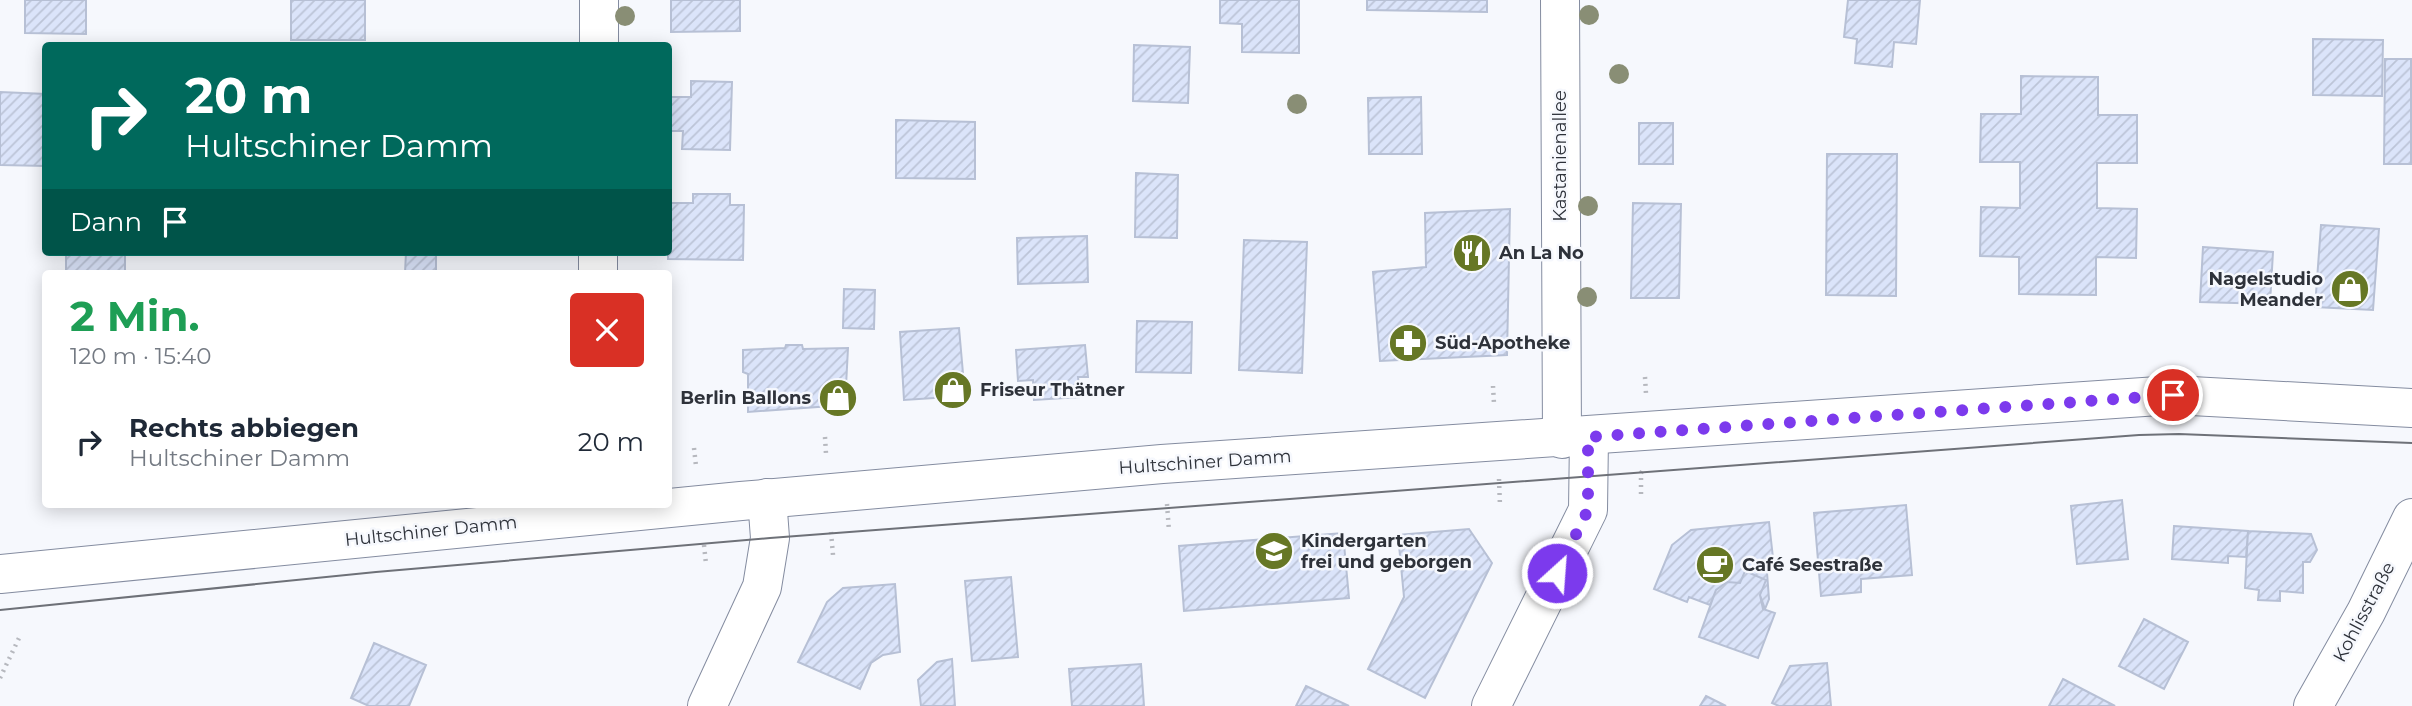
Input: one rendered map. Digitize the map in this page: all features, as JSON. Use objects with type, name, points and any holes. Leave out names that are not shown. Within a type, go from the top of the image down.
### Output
[{"type":"main road","points":[[599,0],[599,42]]},
{"type":"main road","name":"Kastanienallee","points":[[1491,706],[1588,510],[1575,438],[1560,0]]},
{"type":"main road","name":"Hultschiner Damm","points":[[672,504],[1162,464],[1575,438],[2173,395],[2412,408]]},
{"type":"main road","points":[[707,706],[762,587],[770,538],[767,498]]},
{"type":"main road","name":"Hultschiner Damm","points":[[0,574],[596,509]]},
{"type":"main road","name":"Kohlisstraße","points":[[2313,706],[2366,612],[2412,518]]},
{"type":"path","points":[[0,678],[19,636]]},
{"type":"building","points":[[25,0],[86,0],[86,34],[25,33]]},
{"type":"building","points":[[291,0],[365,0],[365,40],[291,40]]},
{"type":"building","points":[[671,0],[740,0],[740,31],[671,32]]},
{"type":"building","points":[[1220,0],[1299,0],[1299,53],[1242,52],[1242,24],[1220,23]]},
{"type":"building","points":[[1367,0],[1487,0],[1487,12],[1367,10]]},
{"type":"building","points":[[1848,0],[1920,0],[1916,44],[1894,42],[1892,67],[1855,63],[1857,39],[1844,37]]},
{"type":"building","points":[[2313,39],[2383,40],[2382,96],[2313,95]]},
{"type":"building","points":[[1134,45],[1190,47],[1188,103],[1133,101]]},
{"type":"building","points":[[2385,59],[2411,59],[2411,164],[2384,164]]},
{"type":"building","points":[[2021,76],[2098,77],[2098,115],[2137,115],[2137,163],[2097,163],[2097,208],[2137,209],[2136,258],[2096,257],[2096,295],[2019,294],[2019,257],[1980,256],[1981,207],[2020,208],[2020,162],[1980,162],[1981,114],[2021,114]]},
{"type":"building","points":[[691,81],[732,82],[730,150],[682,149],[683,131],[672,131],[672,97],[691,97]]},
{"type":"building","points":[[0,92],[42,94],[42,166],[0,165]]},
{"type":"building","points":[[1421,97],[1422,154],[1369,154],[1368,98]]},
{"type":"building","points":[[896,120],[975,122],[975,179],[896,178]]},
{"type":"building","points":[[1639,123],[1673,123],[1673,164],[1639,164]]},
{"type":"building","points":[[1827,154],[1897,154],[1896,296],[1826,295]]},
{"type":"building","points":[[1136,173],[1178,175],[1177,238],[1135,237]]},
{"type":"building","points":[[693,194],[730,194],[730,205],[744,205],[743,260],[668,259],[668,256],[672,256],[672,203],[693,203]]},
{"type":"building","points":[[1633,203],[1681,204],[1679,298],[1631,298]]},
{"type":"building","points":[[1510,209],[1507,355],[1380,361],[1373,272],[1426,267],[1425,213]]},
{"type":"building","points":[[2321,225],[2379,229],[2373,310],[2315,307]]},
{"type":"building","points":[[1087,236],[1088,282],[1018,284],[1017,238]]},
{"type":"building","points":[[1244,240],[1307,242],[1302,373],[1239,370]]},
{"type":"building","points":[[2203,247],[2273,252],[2270,304],[2200,302]]},
{"type":"building","points":[[66,256],[125,256],[125,270],[66,270]]},
{"type":"building","points":[[406,256],[436,256],[436,270],[405,270]]},
{"type":"building","points":[[844,289],[875,290],[874,329],[843,328]]},
{"type":"building","points":[[1137,321],[1192,322],[1191,373],[1136,372]]},
{"type":"building","points":[[959,328],[965,396],[904,400],[900,332]]},
{"type":"building","points":[[786,345],[802,345],[803,349],[848,348],[845,405],[748,412],[748,374],[743,372],[743,350],[785,348]]},
{"type":"building","points":[[1085,345],[1088,377],[1078,377],[1080,397],[1034,400],[1033,380],[1018,381],[1016,350]]},
{"type":"building","points":[[2122,500],[2128,559],[2077,564],[2071,506]]},
{"type":"building","points":[[1906,505],[1912,575],[1861,579],[1861,592],[1821,596],[1814,513]]},
{"type":"building","name":"Café Seestraße","points":[[1769,522],[1773,558],[1766,559],[1769,599],[1765,609],[1760,595],[1766,580],[1745,571],[1740,583],[1727,582],[1716,590],[1710,605],[1689,597],[1687,602],[1654,589],[1672,545],[1691,530]]},
{"type":"building","points":[[2174,526],[2248,531],[2246,557],[2228,556],[2228,563],[2172,559]]},
{"type":"building","points":[[1469,529],[1492,563],[1425,698],[1368,669],[1404,597],[1398,535]]},
{"type":"building","points":[[2248,531],[2311,534],[2317,550],[2310,562],[2303,562],[2303,593],[2280,591],[2280,601],[2258,600],[2259,590],[2245,588]]},
{"type":"building","points":[[1343,533],[1349,598],[1184,611],[1179,546]]},
{"type":"building","points":[[1745,571],[1766,580],[1760,595],[1763,609],[1775,613],[1758,658],[1699,637],[1716,590],[1727,582],[1740,583]]},
{"type":"building","points":[[1011,577],[1018,657],[972,661],[965,581]]},
{"type":"building","points":[[895,584],[900,652],[883,655],[871,663],[860,689],[798,662],[827,602],[843,588]]},
{"type":"building","points":[[2144,619],[2188,642],[2164,689],[2119,666]]},
{"type":"building","points":[[374,643],[426,665],[409,706],[369,706],[351,698]]},
{"type":"building","points":[[952,659],[955,706],[921,706],[918,680],[937,662]]},
{"type":"building","points":[[1827,663],[1831,706],[1779,706],[1772,703],[1790,666]]},
{"type":"building","points":[[1141,664],[1144,706],[1072,706],[1069,669]]},
{"type":"building","points":[[2063,679],[2115,706],[2049,706]]},
{"type":"building","points":[[1306,686],[1349,706],[1296,706]]},
{"type":"building","points":[[1706,696],[1726,706],[1700,706]]},
{"type":"tram line","points":[[0,610],[376,572],[770,538],[2139,435],[2179,434],[2412,443]]},
{"type":"place","name":"An La No","points":[[1472,253]]},
{"type":"place","name":"Nagelstudio Meander","points":[[2350,289]]},
{"type":"place","name":"Süd-Apotheke","points":[[1408,343]]},
{"type":"place","name":"Friseur Thätner","points":[[953,390]]},
{"type":"place","name":"Berlin Ballons","points":[[838,398]]},
{"type":"place","name":"Kindergarten frei und geborgen","points":[[1274,551]]},
{"type":"place","name":"Café Seestraße","points":[[1715,565]]},
{"type":"route","points":[[1557,573],[1588,510],[1588,437],[2173,395]]}]
